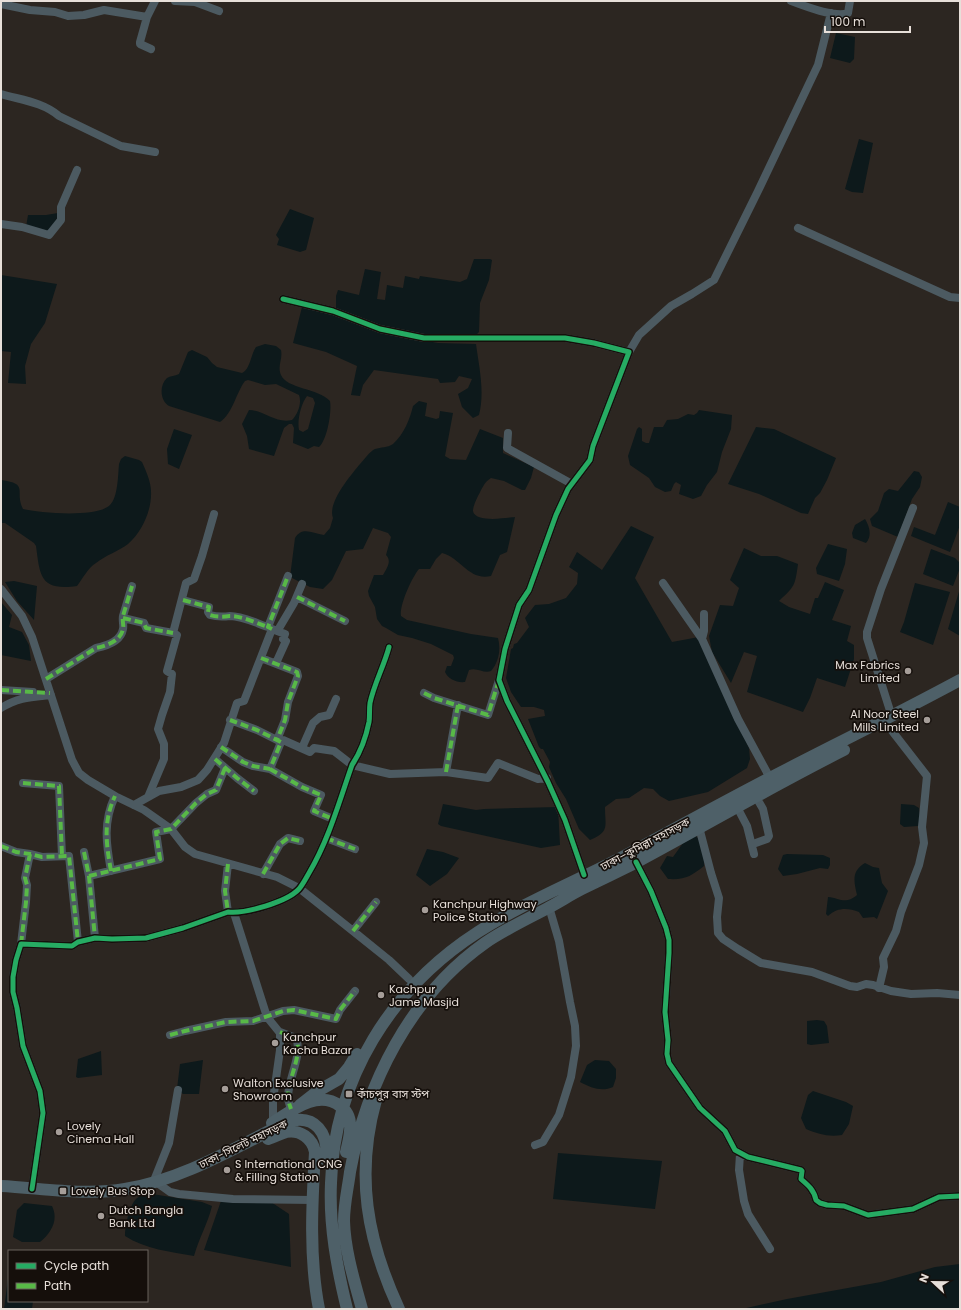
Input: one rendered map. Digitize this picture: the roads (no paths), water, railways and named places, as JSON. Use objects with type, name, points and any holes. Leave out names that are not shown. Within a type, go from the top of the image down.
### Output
[{"type":"highway","name":"ঢাকা–কুমিল্লা মহাসড়ক","points":[[362,1309],[349,1263],[344,1219],[346,1199],[358,1136],[363,1115],[380,1076],[411,1019],[432,991],[449,974],[484,944],[507,930],[756,797],[890,722],[960,680]]},
{"type":"highway","name":"ঢাকা–কুমিল্লা মহাসড়ক","points":[[347,1309],[338,1272],[333,1234],[330,1184],[338,1124],[345,1100],[362,1060],[385,1020],[408,991],[447,954],[478,932],[546,894],[613,862],[770,778],[960,690]]},
{"type":"highway","points":[[296,1107],[344,1074],[374,1025],[392,1000],[409,979],[437,953],[492,914],[525,898],[546,894]]},
{"type":"highway","points":[[380,1076],[379,1088],[366,1150],[367,1206],[373,1241],[399,1309]]},
{"type":"highway","name":"ঢাকা-সিলেট মহাসড়ক","points":[[172,1176],[177,1171],[274,1122],[296,1107],[317,1100],[327,1100],[342,1106],[349,1117],[350,1131],[345,1156],[341,1195],[344,1219]]},
{"type":"highway","name":"ঢাকা-সিলেট মহাসড়ক","points":[[1,1186],[104,1191],[125,1189],[179,1174],[287,1122],[295,1119],[309,1120],[320,1130],[326,1144],[327,1156],[323,1190],[326,1244],[329,1267],[336,1295],[342,1309]]},
{"type":"highway","points":[[244,1144],[254,1145],[287,1132],[300,1133],[307,1137],[314,1146],[316,1152],[312,1229],[319,1309]]},
{"type":"street","points":[[151,50],[140,44],[147,17],[155,1]]},
{"type":"street","points":[[175,1],[196,1],[219,11]]},
{"type":"street","points":[[791,1],[831,13],[844,14],[848,13],[850,1]]},
{"type":"street","points":[[1,4],[30,10],[55,12],[68,16],[84,15],[104,10],[147,17]]},
{"type":"street","points":[[424,693],[434,698],[488,715],[499,680],[505,649],[519,605],[529,590],[556,515],[568,489],[590,460],[593,446],[629,352],[639,335],[671,306],[714,280],[818,65],[831,13]]},
{"type":"street","points":[[1,94],[52,109],[59,116],[121,146],[156,152]]},
{"type":"street","points":[[1,224],[22,227],[49,235],[61,220],[61,207],[77,170]]},
{"type":"street","points":[[798,228],[942,294],[960,298]]},
{"type":"street","points":[[283,299],[333,311],[380,329],[424,338],[565,338],[594,343],[629,352]]},
{"type":"street","points":[[508,433],[507,448],[572,484]]},
{"type":"street","points":[[879,988],[884,967],[883,958],[896,931],[901,912],[919,865],[924,843],[922,827],[927,776],[890,722],[867,638],[867,632],[881,589],[913,508]]},
{"type":"street","points":[[173,633],[183,600],[186,583],[194,578],[197,571],[214,514]]},
{"type":"street","points":[[134,805],[159,791],[180,788],[198,780],[215,760],[237,703],[244,702],[273,629],[288,576]]},
{"type":"street","points":[[663,583],[702,639],[738,719],[770,778]]},
{"type":"street","points":[[273,629],[297,597],[302,584]]},
{"type":"street","points":[[46,679],[96,648],[105,646],[118,638],[123,630],[123,618],[132,586]]},
{"type":"street","points":[[1,589],[22,616],[32,637],[72,760],[79,773],[114,796],[144,810],[171,829],[185,847],[194,854],[277,877],[299,888],[354,931],[409,979]]},
{"type":"street","points":[[297,597],[345,621]]},
{"type":"street","points":[[183,600],[209,607],[208,612],[210,615],[218,618],[229,616],[244,619],[284,634],[283,639],[286,641],[276,663]]},
{"type":"street","points":[[702,639],[704,631],[704,614]]},
{"type":"street","points":[[123,618],[144,623],[146,628],[177,635],[167,671],[172,674],[170,692],[158,729],[164,744],[164,759],[148,797]]},
{"type":"street","points":[[21,944],[72,946],[78,942],[95,938],[146,938],[183,928],[231,912],[261,908],[292,894],[299,888],[318,858],[326,838],[352,765],[365,737],[369,722],[370,704],[378,676],[389,647]]},
{"type":"street","points":[[261,658],[297,672],[298,676],[288,702],[285,720],[270,769]]},
{"type":"street","points":[[499,680],[507,701],[547,778],[565,820],[584,875]]},
{"type":"street","points":[[1,690],[50,694]]},
{"type":"street","points":[[1,708],[10,702],[24,697],[50,694]]},
{"type":"street","points":[[302,748],[313,723],[320,717],[330,715],[336,699]]},
{"type":"street","points":[[446,772],[458,705]]},
{"type":"street","points":[[230,720],[257,730],[279,741],[283,740],[310,752],[314,748],[334,751],[352,765],[390,774],[446,772],[488,778],[498,763],[538,779],[547,778]]},
{"type":"street","points":[[221,747],[244,762],[253,766],[270,769],[302,787],[321,795],[314,811],[333,819]]},
{"type":"street","points":[[215,760],[254,791]]},
{"type":"street","points":[[88,876],[160,859],[156,832],[171,829],[196,803],[207,794],[216,790],[225,768]]},
{"type":"street","points":[[23,783],[59,786],[62,856]]},
{"type":"street","points":[[111,871],[107,851],[106,821],[114,796]]},
{"type":"street","points":[[753,844],[769,836],[763,809],[756,797]]},
{"type":"street","points":[[737,807],[747,826],[753,844],[754,854]]},
{"type":"street","points":[[699,827],[711,874],[718,893],[717,927],[718,933],[723,939],[761,963],[812,972],[857,987],[866,984],[911,994],[937,993],[960,995]]},
{"type":"street","points":[[263,874],[280,844],[288,838],[300,841]]},
{"type":"street","points":[[326,838],[355,850]]},
{"type":"street","points":[[1,846],[16,852],[42,857],[69,856],[78,942]]},
{"type":"street","points":[[84,852],[95,938]]},
{"type":"street","points":[[30,854],[25,878],[26,902],[21,944],[13,977],[13,992],[17,1008],[22,1046],[34,1072],[40,1091],[44,1113],[32,1188]]},
{"type":"street","points":[[636,862],[651,891],[666,928],[669,940],[665,1012],[668,1040],[667,1054],[669,1063],[700,1108],[725,1131],[735,1150],[740,1154],[763,1161],[801,1170],[801,1179],[810,1186],[816,1200],[820,1203],[844,1206],[868,1214],[913,1209],[938,1197],[960,1196]]},
{"type":"street","points":[[228,864],[225,891],[267,1017],[280,1032],[296,1038],[299,1045],[288,1098],[296,1107]]},
{"type":"street","points":[[354,931],[376,902]]},
{"type":"street","points":[[535,1145],[543,1142],[559,1115],[571,1077],[576,1046],[575,1026],[559,941],[549,907]]},
{"type":"street","points":[[170,1036],[185,1031],[226,1022],[253,1021],[284,1011],[294,1010],[336,1019],[340,1010],[355,991]]},
{"type":"street","points":[[274,1122],[273,1100],[280,1050],[280,1032]]},
{"type":"street","points":[[178,1090],[168,1143],[154,1182],[170,1192],[179,1194],[233,1199],[313,1200]]},
{"type":"street","points":[[740,1154],[739,1170],[748,1214],[770,1249]]},
{"type":"place","name":"Max Fabrics Limited","points":[[908,671]]},
{"type":"place","name":"Al Noor Steel Mills Limited","points":[[927,720]]},
{"type":"place","name":"Kanchpur Highway Police Station","points":[[425,910]]},
{"type":"place","name":"Kachpur Jame Masjid","points":[[381,995]]},
{"type":"place","name":"Kanchpur Kacha Bazar","points":[[275,1043]]},
{"type":"place","name":"Walton Exclusive Showroom","points":[[225,1089]]},
{"type":"place","name":"কাঁচপুর বাস স্টপ","points":[[349,1094]]},
{"type":"place","name":"Lovely Cinema Hall","points":[[59,1132]]},
{"type":"place","name":"S International CNG & Filling Station","points":[[227,1170]]},
{"type":"place","name":"Lovely Bus Stop","points":[[63,1191]]},
{"type":"place","name":"Dutch Bangla Bank Ltd","points":[[101,1216]]}]
